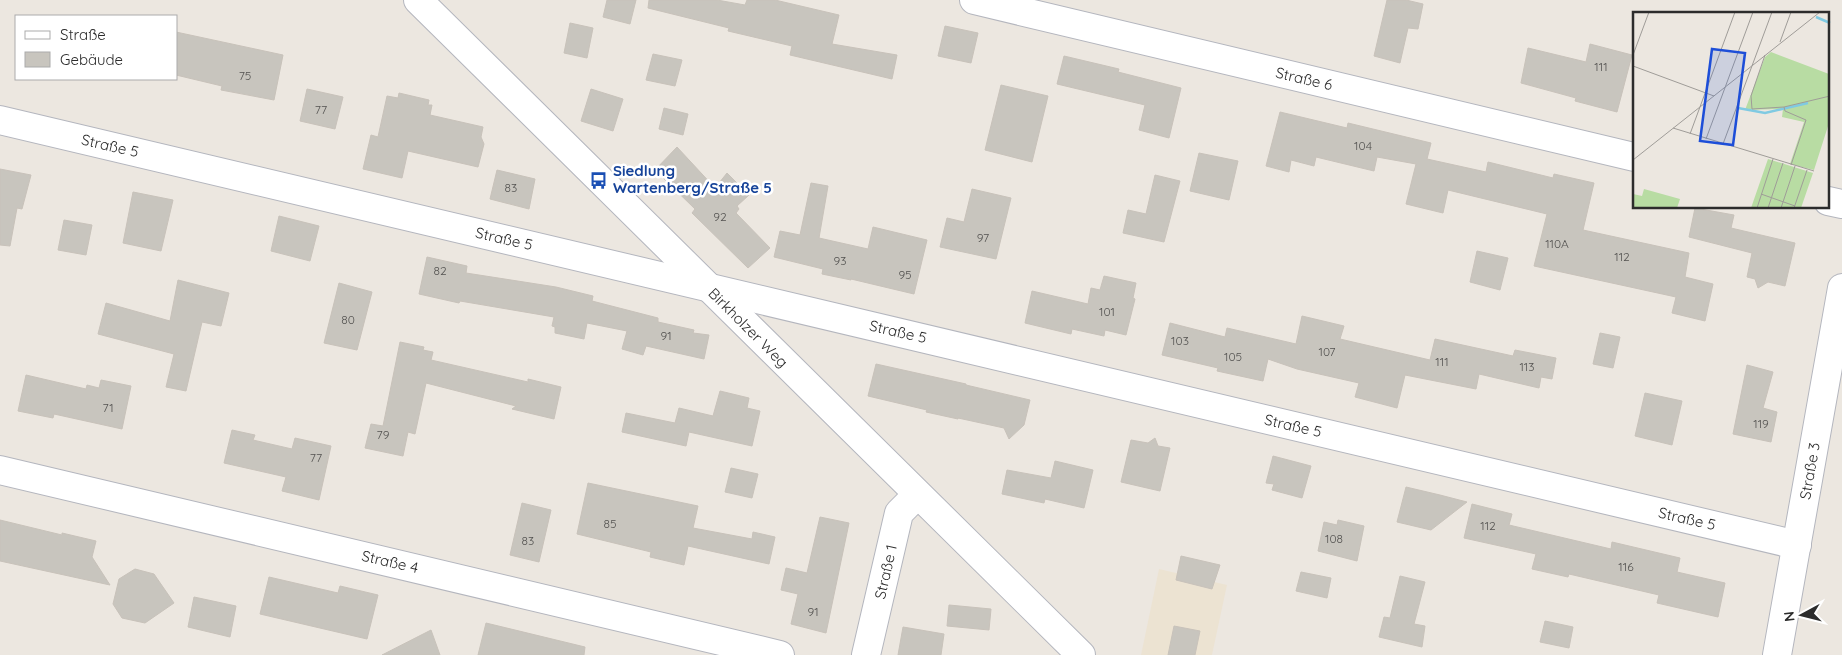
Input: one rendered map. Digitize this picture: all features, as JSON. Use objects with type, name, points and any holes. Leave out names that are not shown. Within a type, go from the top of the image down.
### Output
[{"type":"street","name":"Birkholzer Weg","points":[[418,0],[1081,655]]},
{"type":"street","name":"Straße 6","points":[[974,0],[1633,157]]},
{"type":"street","name":"Straße 5","points":[[0,120],[1797,545]]},
{"type":"street","name":"Straße 3","points":[[1778,655],[1842,288]]},
{"type":"street","name":"Straße 4","points":[[0,470],[780,655]]},
{"type":"street","name":"Straße 1","points":[[866,655],[899,513],[917,495]]},
{"type":"shaded area","points":[[1159,569],[1227,585],[1212,655],[1141,655]]},
{"type":"building","points":[[607,0],[636,0],[630,24],[603,17]]},
{"type":"building","points":[[649,0],[717,0],[745,5],[747,0],[775,0],[839,15],[832,44],[897,55],[892,79],[790,55],[792,46],[728,31],[729,28],[648,8]]},
{"type":"building","points":[[1387,0],[1406,0],[1423,4],[1418,29],[1408,28],[1400,63],[1374,56]]},
{"type":"building","points":[[570,23],[593,28],[587,58],[564,53]]},
{"type":"building","points":[[945,26],[978,33],[971,63],[938,56]]},
{"type":"building","points":[[178,32],[283,55],[274,100],[221,90],[222,86],[178,75]]},
{"type":"building","points":[[1590,44],[1632,55],[1617,112],[1575,101],[1576,98],[1521,83],[1528,48],[1586,62]]},
{"type":"building","points":[[653,54],[682,60],[675,86],[646,80]]},
{"type":"building","points":[[1064,56],[1119,69],[1118,72],[1181,88],[1169,138],[1139,130],[1145,105],[1057,84]]},
{"type":"building","points":[[1001,85],[1048,96],[1032,162],[985,150]]},
{"type":"building","points":[[307,89],[343,97],[335,129],[300,121]]},
{"type":"building","points":[[591,89],[623,99],[613,131],[581,121]]},
{"type":"building","points":[[399,93],[429,100],[428,105],[432,105],[430,115],[483,127],[481,137],[484,144],[478,167],[408,151],[402,178],[363,169],[371,135],[378,137],[387,96],[398,98]]},
{"type":"building","points":[[664,108],[688,114],[683,135],[659,129]]},
{"type":"building","points":[[1280,112],[1347,128],[1348,123],[1431,143],[1427,159],[1486,172],[1488,162],[1553,178],[1554,174],[1594,183],[1583,230],[1689,253],[1685,277],[1713,284],[1705,321],[1672,313],[1676,297],[1534,266],[1547,214],[1448,190],[1443,213],[1406,204],[1416,164],[1377,157],[1374,171],[1316,157],[1314,166],[1291,160],[1289,172],[1266,166]]},
{"type":"building","points":[[677,147],[715,188],[727,173],[749,195],[737,206],[739,209],[736,213],[770,248],[748,268],[692,213],[695,209],[655,170]]},
{"type":"building","points":[[1199,153],[1238,161],[1229,200],[1190,191]]},
{"type":"building","points":[[0,169],[31,175],[22,209],[17,208],[10,246],[0,245]]},
{"type":"building","points":[[497,170],[535,179],[529,209],[490,199]]},
{"type":"building","points":[[1155,175],[1180,181],[1164,242],[1123,233],[1128,210],[1146,214]]},
{"type":"building","points":[[811,183],[828,186],[819,238],[868,249],[873,227],[927,240],[914,294],[822,274],[823,269],[774,257],[780,231],[800,235]]},
{"type":"building","points":[[972,189],[1011,198],[996,259],[940,247],[947,218],[964,222]]},
{"type":"building","points":[[133,192],[173,200],[161,251],[123,243]]},
{"type":"building","points":[[1695,209],[1701,209],[1734,215],[1731,228],[1795,243],[1785,286],[1768,282],[1758,288],[1755,279],[1747,277],[1752,253],[1689,237]]},
{"type":"building","points":[[279,216],[319,226],[310,261],[271,251]]},
{"type":"building","points":[[64,220],[92,225],[86,255],[58,250]]},
{"type":"building","points":[[1477,251],[1508,258],[1500,290],[1470,282]]},
{"type":"building","points":[[427,257],[467,266],[466,273],[556,287],[593,296],[592,301],[658,318],[658,322],[694,330],[693,333],[709,335],[704,359],[646,346],[643,355],[622,349],[627,331],[587,323],[584,339],[555,333],[555,327],[552,326],[554,317],[460,301],[459,303],[419,294]]},
{"type":"building","points":[[1104,276],[1136,283],[1133,298],[1135,299],[1126,335],[1105,330],[1104,336],[1072,329],[1071,334],[1025,323],[1032,291],[1088,304],[1091,288],[1100,290]]},
{"type":"building","points":[[178,280],[229,293],[221,326],[202,322],[186,391],[166,387],[174,354],[98,334],[106,303],[170,321]]},
{"type":"building","points":[[339,283],[372,292],[357,350],[324,343]]},
{"type":"building","points":[[1302,316],[1344,326],[1340,339],[1430,360],[1435,339],[1513,356],[1515,350],[1556,358],[1552,379],[1541,377],[1539,388],[1479,374],[1476,389],[1405,375],[1397,408],[1355,397],[1359,383],[1297,369],[1268,359],[1263,381],[1217,371],[1218,368],[1162,355],[1170,323],[1225,337],[1227,328],[1296,344]]},
{"type":"building","points":[[1600,333],[1620,337],[1613,368],[1593,364]]},
{"type":"building","points":[[400,342],[424,347],[423,350],[433,352],[431,360],[528,382],[528,379],[561,387],[554,419],[512,409],[516,406],[426,383],[415,434],[408,432],[403,456],[365,448],[371,424],[383,426]]},
{"type":"building","points":[[876,364],[1030,400],[1024,425],[1009,439],[1004,428],[926,412],[927,410],[868,396]]},
{"type":"building","points":[[1747,365],[1773,372],[1763,408],[1777,412],[1771,442],[1733,434]]},
{"type":"building","points":[[26,375],[86,389],[87,385],[99,388],[101,380],[131,386],[122,429],[54,414],[53,418],[18,411]]},
{"type":"building","points":[[720,391],[749,398],[747,408],[760,411],[752,446],[689,432],[686,446],[622,432],[626,413],[675,423],[679,408],[713,416]]},
{"type":"building","points":[[1645,393],[1682,401],[1672,445],[1635,436]]},
{"type":"building","points":[[232,430],[255,435],[253,440],[292,449],[295,438],[331,446],[319,500],[282,491],[286,477],[224,463]]},
{"type":"building","points":[[1155,438],[1158,446],[1170,448],[1160,491],[1121,482],[1131,440],[1148,443]]},
{"type":"building","points":[[1273,456],[1311,466],[1302,498],[1272,490],[1274,484],[1266,483]]},
{"type":"building","points":[[1055,461],[1093,470],[1084,508],[1045,499],[1044,503],[1002,494],[1007,470],[1051,478]]},
{"type":"building","points":[[731,468],[758,474],[752,498],[725,492]]},
{"type":"building","points":[[588,483],[698,506],[693,528],[752,539],[753,532],[775,537],[769,564],[688,546],[684,565],[650,557],[651,552],[577,534]]},
{"type":"building","points":[[1406,487],[1467,502],[1431,530],[1397,522]]},
{"type":"building","points":[[522,503],[551,510],[539,562],[510,555]]},
{"type":"building","points":[[1472,504],[1512,514],[1509,525],[1611,549],[1612,542],[1680,558],[1677,572],[1725,583],[1718,617],[1657,603],[1659,595],[1569,574],[1568,577],[1532,569],[1536,554],[1464,538]]},
{"type":"building","points":[[820,517],[849,523],[826,633],[791,624],[798,594],[781,590],[786,568],[807,573]]},
{"type":"building","points":[[0,520],[96,541],[92,557],[110,585],[0,561]]},
{"type":"building","points":[[1338,520],[1364,526],[1357,561],[1318,551],[1324,522],[1337,525]]},
{"type":"building","points":[[1181,556],[1220,565],[1212,589],[1176,580]]},
{"type":"building","points":[[135,569],[154,574],[174,603],[145,623],[122,618],[113,604],[119,579]]},
{"type":"building","points":[[1301,572],[1331,578],[1327,598],[1296,591]]},
{"type":"building","points":[[1400,576],[1425,582],[1414,624],[1425,626],[1422,647],[1379,637],[1384,617],[1390,618]]},
{"type":"building","points":[[269,577],[338,593],[340,586],[378,595],[367,639],[260,614]]},
{"type":"building","points":[[194,597],[236,606],[230,637],[188,627]]},
{"type":"building","points":[[949,605],[991,609],[989,630],[947,626]]},
{"type":"building","points":[[1545,621],[1573,627],[1569,648],[1540,642]]},
{"type":"building","points":[[486,623],[585,647],[584,655],[478,655]]},
{"type":"building","points":[[1174,626],[1200,631],[1195,655],[1168,655]]},
{"type":"building","points":[[903,627],[944,634],[941,655],[898,655]]},
{"type":"building","points":[[431,630],[440,655],[382,655]]},
{"type":"place","name":"Siedlung Wartenberg/Straße 5","points":[[599,180]]}]
